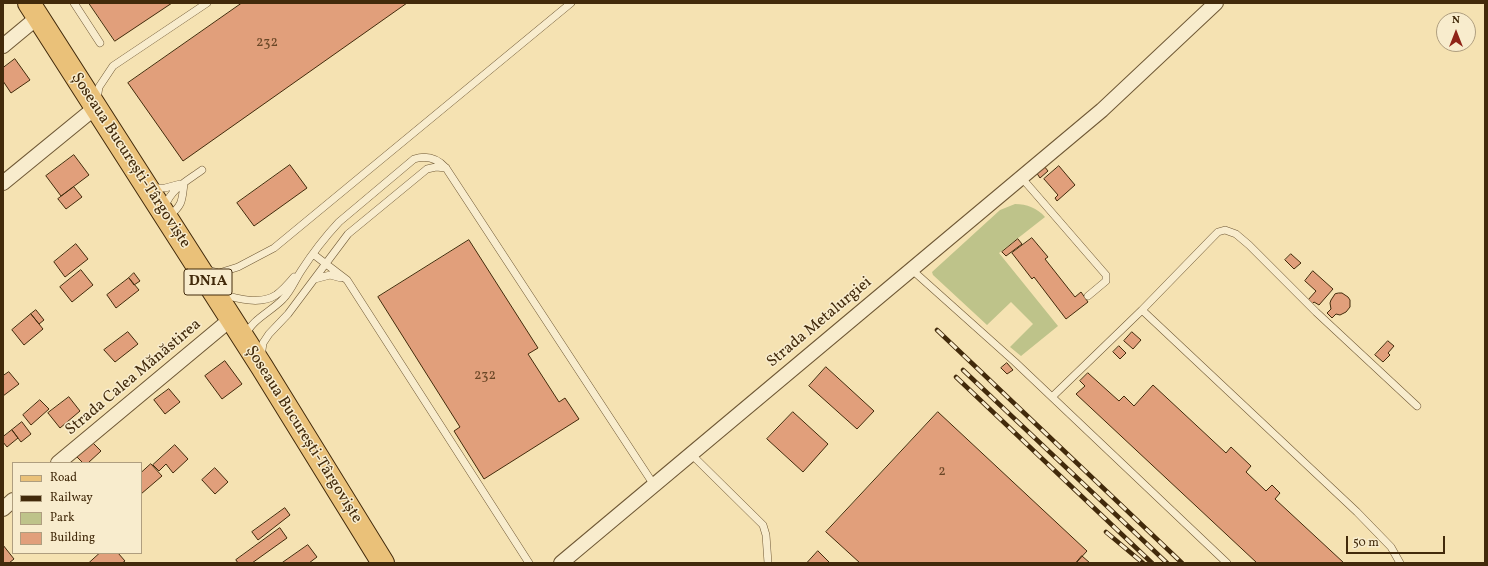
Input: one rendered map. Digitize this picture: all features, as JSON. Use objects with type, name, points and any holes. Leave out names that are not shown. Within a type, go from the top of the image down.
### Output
[{"type":"main road","name":"Șoseaua București-Târgoviște","points":[[34,10],[232,319],[384,563]]},
{"type":"street","name":"Strada Metalurgiei","points":[[561,563],[1102,110],[1216,3]]},
{"type":"street","points":[[3,46],[34,10]]},
{"type":"street","points":[[3,183],[96,107]]},
{"type":"street","name":"Strada Calea Mănăstirea","points":[[59,462],[232,319]]},
{"type":"street","points":[[3,509],[12,501]]},
{"type":"lane","points":[[74,3],[100,43]]},
{"type":"lane","points":[[96,107],[99,87],[114,66],[207,3]]},
{"type":"lane","points":[[200,269],[219,273],[238,267],[274,248],[571,3]]},
{"type":"lane","points":[[245,341],[246,333],[253,323],[276,307],[284,298],[313,254],[339,222],[414,159],[423,157],[434,158],[446,168],[654,485]]},
{"type":"lane","points":[[262,367],[263,343],[269,334],[288,314],[348,234],[369,215],[427,169],[436,167],[446,168]]},
{"type":"lane","points":[[164,215],[169,196],[202,170]]},
{"type":"lane","points":[[1021,177],[1106,275],[1106,281],[1088,296]]},
{"type":"lane","points":[[148,188],[165,188],[184,183]]},
{"type":"lane","points":[[164,215],[178,209],[183,197],[184,183]]},
{"type":"lane","points":[[1052,397],[1142,310],[1218,232],[1224,230],[1231,231],[1249,245],[1312,308],[1417,406]]},
{"type":"lane","points":[[313,254],[347,280],[529,563]]},
{"type":"lane","points":[[911,269],[1052,397],[1227,563]]},
{"type":"lane","points":[[214,292],[242,299],[264,299],[278,294],[300,272]]},
{"type":"lane","points":[[314,280],[330,275],[347,280]]},
{"type":"lane","points":[[1142,310],[1357,512],[1395,552],[1400,563]]},
{"type":"lane","points":[[691,454],[763,525],[766,535],[768,563]]},
{"type":"green space","points":[[1015,204],[1032,207],[1045,217],[999,253],[1058,326],[1021,356],[1010,347],[1033,324],[1011,302],[987,325],[933,275],[932,272],[1000,210]]},
{"type":"building","points":[[89,3],[172,3],[115,41]]},
{"type":"building","points":[[242,3],[407,3],[183,161],[128,83]]},
{"type":"building","points":[[15,59],[30,80],[11,93],[3,81],[3,68]]},
{"type":"building","points":[[74,155],[89,175],[61,196],[46,176]]},
{"type":"building","points":[[290,165],[307,188],[254,226],[237,203]]},
{"type":"building","points":[[1044,166],[1048,171],[1040,178],[1036,172]]},
{"type":"building","points":[[1059,166],[1075,185],[1057,201],[1055,198],[1058,195],[1044,179]]},
{"type":"building","points":[[74,187],[82,197],[66,209],[58,199]]},
{"type":"building","points":[[1032,238],[1048,257],[1045,259],[1075,297],[1081,292],[1088,302],[1066,319],[1034,277],[1032,279],[1012,253]]},
{"type":"building","points":[[1018,239],[1022,244],[1006,256],[1002,252]]},
{"type":"building","points":[[469,240],[538,348],[528,354],[559,402],[565,398],[579,419],[484,479],[454,431],[460,427],[378,297]]},
{"type":"building","points":[[76,244],[88,259],[65,277],[54,262]]},
{"type":"building","points":[[1291,254],[1301,263],[1294,269],[1285,260]]},
{"type":"building","points":[[81,270],[93,285],[72,302],[60,287]]},
{"type":"building","points":[[1313,271],[1333,289],[1319,305],[1314,302],[1312,304],[1308,300],[1316,291],[1305,281]]},
{"type":"building","points":[[134,273],[140,281],[134,285],[129,278]]},
{"type":"building","points":[[129,278],[139,290],[116,308],[107,295]]},
{"type":"building","points":[[1342,293],[1348,297],[1350,300],[1350,307],[1346,312],[1340,315],[1336,314],[1332,318],[1327,313],[1331,309],[1331,300],[1335,294]]},
{"type":"building","points":[[36,310],[44,320],[39,324],[31,314]]},
{"type":"building","points":[[31,314],[43,329],[24,345],[12,330]]},
{"type":"building","points":[[128,332],[138,344],[115,362],[104,350]]},
{"type":"building","points":[[1132,332],[1141,340],[1133,349],[1124,341]]},
{"type":"building","points":[[1388,341],[1394,346],[1388,353],[1390,355],[1383,362],[1375,355]]},
{"type":"building","points":[[1119,346],[1126,353],[1120,359],[1113,352]]},
{"type":"building","points":[[225,361],[242,384],[222,399],[205,376]]},
{"type":"building","points":[[1007,363],[1013,370],[1007,374],[1001,368]]},
{"type":"building","points":[[826,367],[874,411],[857,429],[809,386]]},
{"type":"building","points":[[9,372],[19,384],[3,396],[3,376]]},
{"type":"building","points":[[1088,373],[1119,401],[1124,396],[1134,406],[1153,385],[1226,453],[1231,447],[1251,466],[1246,472],[1266,491],[1272,485],[1280,493],[1275,499],[1344,563],[1257,563],[1076,394],[1085,386],[1080,381]]},
{"type":"building","points":[[169,389],[180,402],[165,414],[154,400]]},
{"type":"building","points":[[69,397],[80,411],[60,428],[48,413]]},
{"type":"building","points":[[40,400],[49,409],[31,425],[23,415]]},
{"type":"building","points":[[793,412],[828,444],[803,472],[767,439]]},
{"type":"building","points":[[938,412],[1087,551],[1076,563],[860,563],[826,532]]},
{"type":"building","points":[[22,422],[31,434],[21,442],[12,430]]},
{"type":"building","points":[[12,430],[18,438],[7,447],[3,442],[3,437]]},
{"type":"building","points":[[93,443],[101,451],[89,462],[82,462],[77,457]]},
{"type":"building","points":[[175,445],[188,459],[173,473],[166,464],[159,471],[153,465]]},
{"type":"building","points":[[151,464],[162,476],[142,493],[142,472]]},
{"type":"building","points":[[215,468],[228,482],[215,494],[202,480]]},
{"type":"building","points":[[285,508],[290,515],[258,540],[252,532]]},
{"type":"building","points":[[280,528],[287,538],[252,563],[238,563],[236,560]]},
{"type":"building","points":[[3,545],[14,559],[9,563],[3,563]]},
{"type":"building","points":[[308,545],[317,557],[309,563],[282,563]]},
{"type":"building","points":[[818,551],[830,563],[807,563]]},
{"type":"building","points":[[99,554],[119,554],[125,561],[122,563],[89,563]]},
{"type":"building","points":[[1082,556],[1090,563],[1076,563]]},
{"type":"railway","points":[[937,330],[1182,563]]},
{"type":"railway","points":[[963,370],[1167,563]]},
{"type":"railway","points":[[956,377],[1152,563]]},
{"type":"railway","points":[[1106,532],[1143,563]]}]
